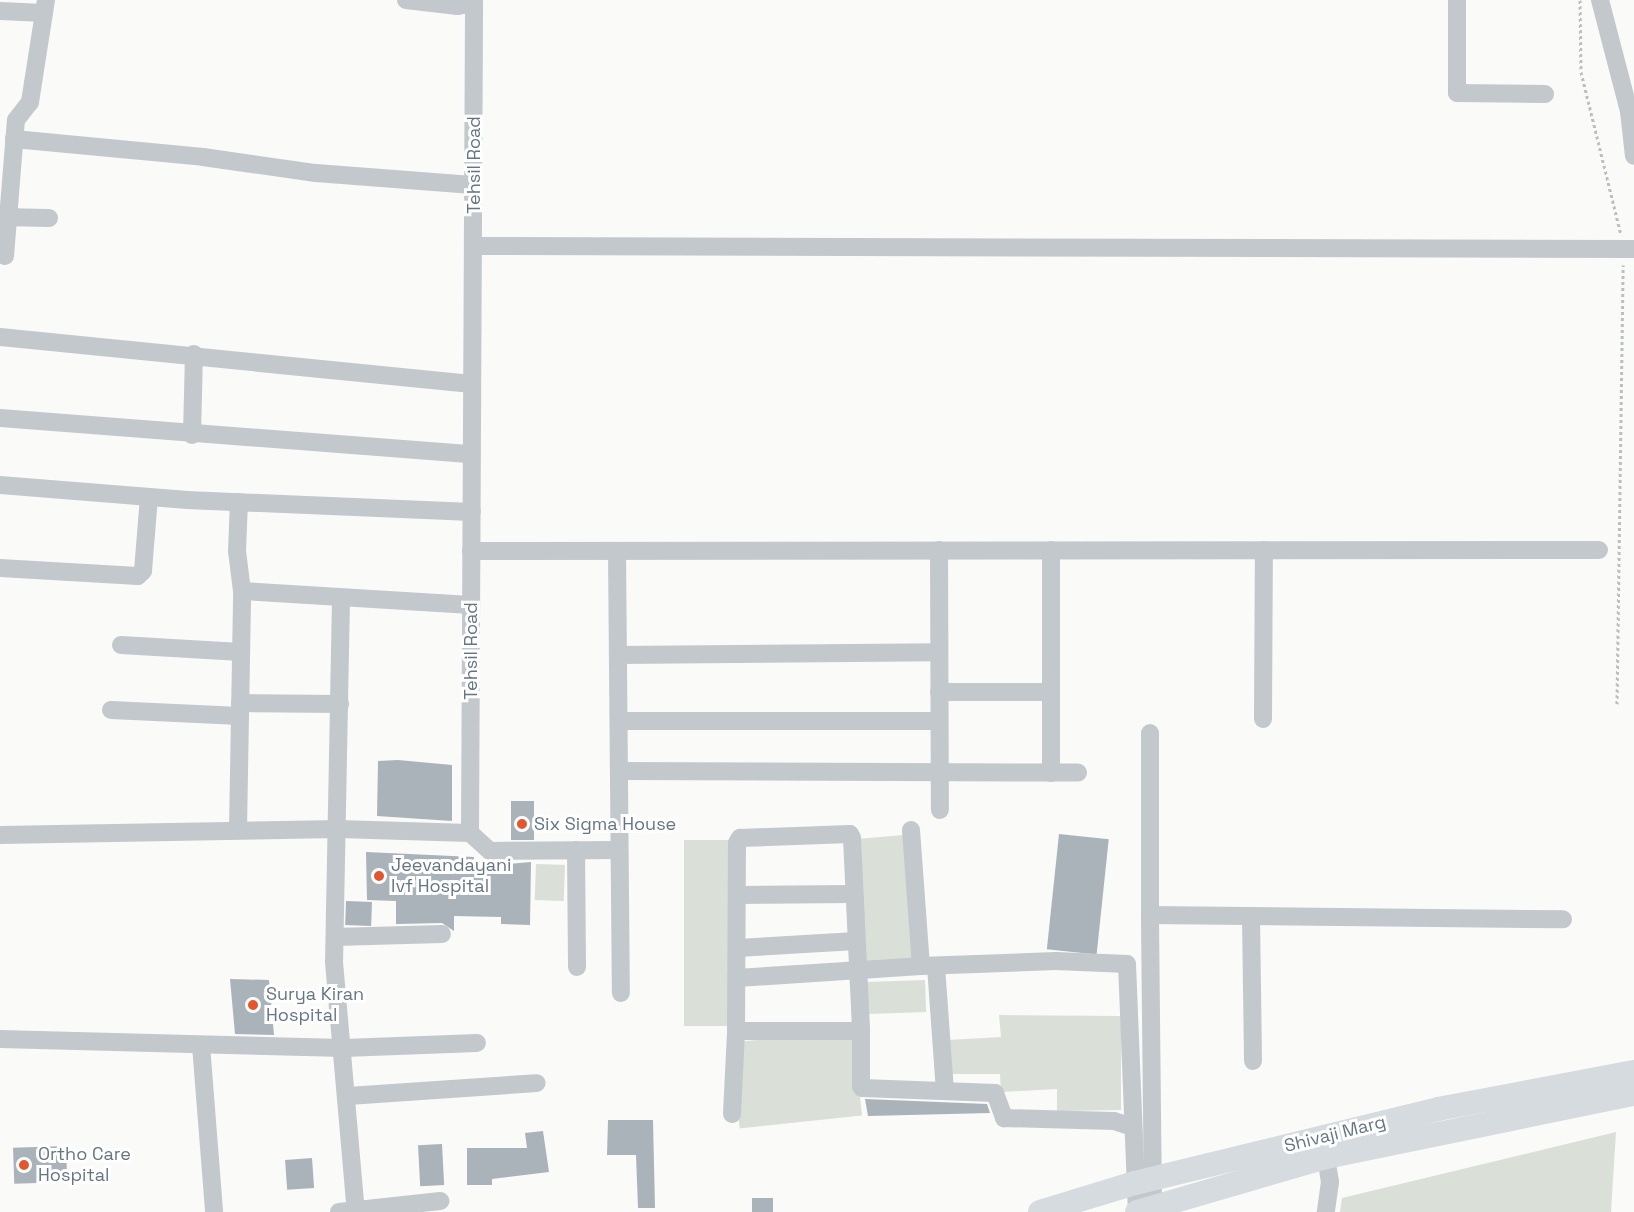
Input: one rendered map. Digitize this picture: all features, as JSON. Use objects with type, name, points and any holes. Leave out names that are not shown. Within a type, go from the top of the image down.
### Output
[{"type":"main road","name":"Shivaji Marg","points":[[1040,1212],[1144,1181],[1438,1109],[1634,1072]]},
{"type":"main road","name":"Shivaji Marg","points":[[1142,1210],[1326,1157],[1634,1094]]},
{"type":"street","points":[[406,0],[458,6],[474,1]]},
{"type":"street","points":[[1457,0],[1457,93],[1545,94]]},
{"type":"street","points":[[1600,0],[1629,111],[1634,156]]},
{"type":"street","name":"Tehsil Road","points":[[470,833],[474,1]]},
{"type":"street","points":[[0,11],[45,7],[30,102],[8,118],[14,140],[5,217],[5,256]]},
{"type":"street","points":[[14,140],[204,157],[327,174],[473,185]]},
{"type":"street","points":[[5,217],[49,218]]},
{"type":"street","points":[[473,246],[1629,249]]},
{"type":"street","points":[[0,337],[194,354],[472,384]]},
{"type":"street","points":[[192,435],[194,354]]},
{"type":"street","points":[[0,418],[192,435],[472,454]]},
{"type":"street","points":[[0,485],[149,497],[472,512]]},
{"type":"street","points":[[0,568],[138,576],[143,571],[149,497]]},
{"type":"street","points":[[238,830],[242,591],[237,551],[239,502]]},
{"type":"street","points":[[939,550],[937,721],[940,810]]},
{"type":"street","points":[[1051,550],[1051,773]]},
{"type":"street","points":[[1263,719],[1264,550]]},
{"type":"street","points":[[471,551],[1599,550]]},
{"type":"street","points":[[617,551],[621,993]]},
{"type":"street","points":[[242,591],[341,599],[471,605]]},
{"type":"street","points":[[341,599],[334,962],[348,1096],[350,1212],[440,1201]]},
{"type":"street","points":[[121,645],[241,652]]},
{"type":"street","points":[[618,655],[939,652]]},
{"type":"street","points":[[939,692],[1051,692]]},
{"type":"street","points":[[111,710],[240,709],[340,704]]},
{"type":"street","points":[[619,721],[937,721]]},
{"type":"street","points":[[1142,1210],[1150,915],[1150,733]]},
{"type":"street","points":[[619,771],[1078,773]]},
{"type":"street","points":[[0,835],[338,830],[470,833],[490,851],[619,849]]},
{"type":"street","points":[[910,830],[945,1090]]},
{"type":"street","points":[[732,1114],[737,978],[737,843],[740,838],[847,833],[852,838],[862,1088],[995,1093],[1004,1118],[1110,1121],[1133,1127]]},
{"type":"street","points":[[576,850],[577,967]]},
{"type":"street","points":[[738,895],[853,894]]},
{"type":"street","points":[[1150,915],[1563,918]]},
{"type":"street","points":[[1251,916],[1253,1062]]},
{"type":"street","points":[[335,937],[442,934]]},
{"type":"street","points":[[737,948],[856,941]]},
{"type":"street","points":[[737,978],[857,969],[1056,961],[1127,964],[1133,1127],[1144,1181]]},
{"type":"street","points":[[736,1031],[861,1031]]},
{"type":"street","points":[[0,1039],[344,1048],[477,1043]]},
{"type":"street","points":[[201,1045],[214,1212]]},
{"type":"street","points":[[348,1096],[537,1083]]},
{"type":"street","points":[[1326,1157],[1330,1182],[1326,1212]]},
{"type":"path","points":[[1580,0],[1581,72],[1629,249],[1617,704]]},
{"type":"shaded area","points":[[903,835],[914,959],[866,963],[855,839]]},
{"type":"shaded area","points":[[684,840],[731,840],[731,1026],[684,1026]]},
{"type":"shaded area","points":[[536,864],[565,865],[564,901],[535,900]]},
{"type":"shaded area","points":[[925,980],[926,1012],[868,1014],[867,982]]},
{"type":"shaded area","points":[[999,1015],[1121,1016],[1121,1110],[1057,1111],[1057,1089],[1001,1092],[1000,1074],[948,1074],[948,1040],[1001,1037]]},
{"type":"shaded area","points":[[853,1030],[862,1116],[740,1128],[731,1043]]},
{"type":"shaded area","points":[[1616,1132],[1611,1212],[1340,1212],[1342,1198]]},
{"type":"building","points":[[398,760],[452,765],[452,821],[377,816],[378,761]]},
{"type":"building","name":"Six Sigma House","points":[[511,801],[534,801],[534,840],[511,840]]},
{"type":"building","points":[[1059,834],[1109,839],[1097,955],[1047,949]]},
{"type":"building","points":[[366,852],[474,857],[474,867],[531,862],[530,925],[501,924],[501,917],[454,916],[454,931],[442,923],[396,924],[396,901],[367,900]]},
{"type":"building","points":[[346,901],[372,902],[371,926],[345,925]]},
{"type":"building","points":[[230,979],[269,980],[274,1035],[235,1034]]},
{"type":"building","points":[[865,1099],[987,1104],[990,1113],[868,1116]]},
{"type":"building","points":[[608,1120],[653,1120],[655,1208],[638,1208],[636,1155],[607,1155]]},
{"type":"building","points":[[543,1131],[549,1172],[492,1179],[492,1185],[467,1185],[467,1148],[527,1148],[525,1133]]},
{"type":"building","points":[[442,1144],[444,1185],[420,1186],[418,1145]]},
{"type":"building","points":[[66,1146],[67,1182],[14,1184],[13,1148]]},
{"type":"building","points":[[312,1158],[314,1188],[287,1190],[285,1160]]},
{"type":"building","points":[[752,1198],[773,1198],[773,1212],[752,1212]]},
{"type":"place","name":"Six Sigma House","points":[[522,824]]},
{"type":"place","name":"Jeevandayani Ivf Hospital","points":[[379,876]]},
{"type":"place","name":"Surya Kiran Hospital","points":[[253,1005]]},
{"type":"place","name":"Ortho Care Hospital","points":[[24,1165]]}]
